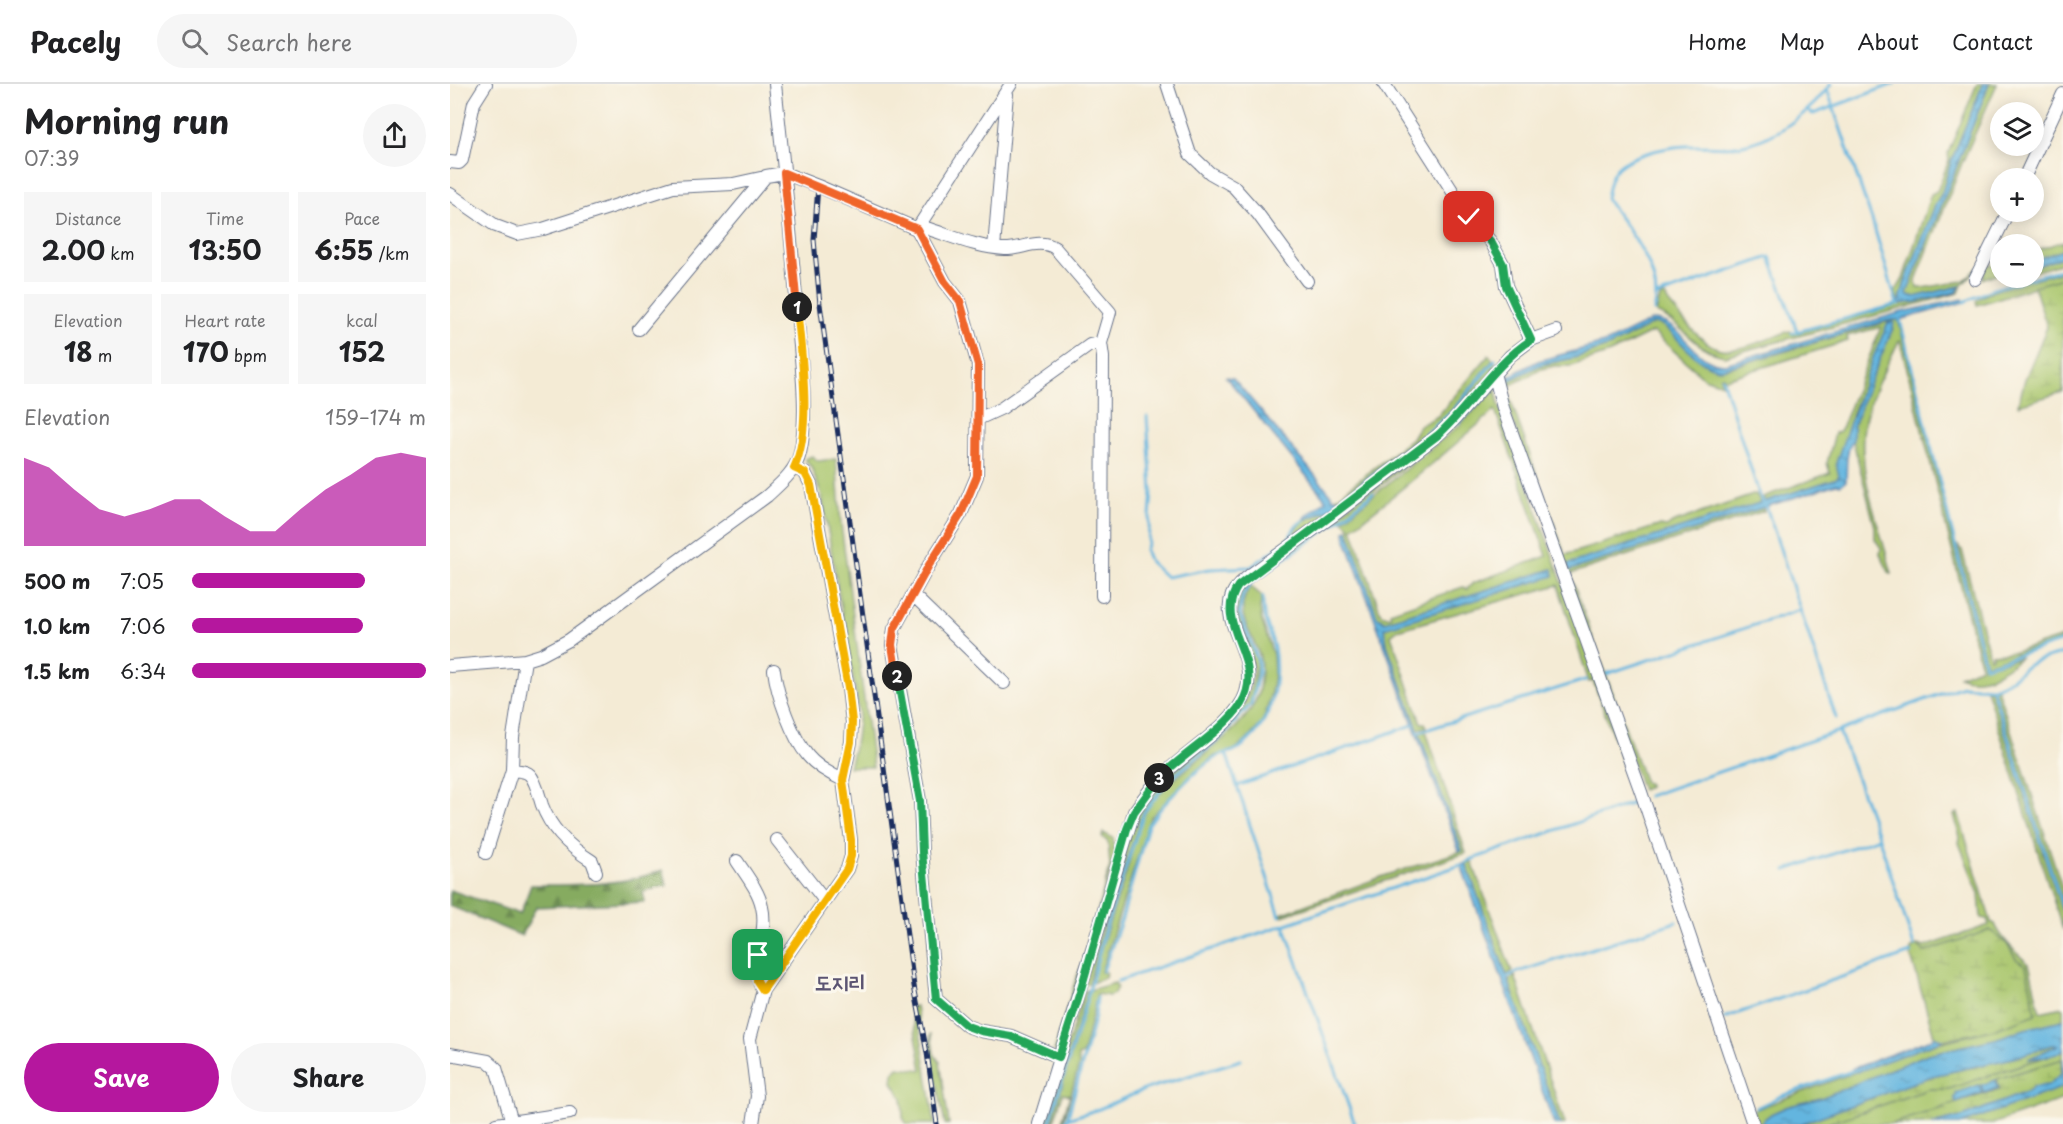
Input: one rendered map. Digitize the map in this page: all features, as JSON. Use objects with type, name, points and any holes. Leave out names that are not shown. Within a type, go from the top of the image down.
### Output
[{"type":"street","points":[[450,162],[459,163],[462,160],[474,103],[486,84]]},
{"type":"street","points":[[450,666],[525,660],[541,656],[569,640],[767,496],[794,468],[800,455],[803,435],[803,384],[794,266],[775,84]]},
{"type":"street","points":[[1167,84],[1190,154],[1210,173],[1233,186],[1258,214],[1307,281]]},
{"type":"street","points":[[1384,84],[1469,217],[1491,242],[1503,264],[1506,286],[1531,340]]},
{"type":"street","points":[[917,229],[1009,87]]},
{"type":"street","points":[[994,248],[1009,87]]},
{"type":"street","points":[[2029,168],[2063,93]]},
{"type":"street","points":[[450,194],[496,226],[517,234],[543,229],[673,187],[733,184],[784,173],[917,229],[926,228],[994,248],[1012,249],[1041,242],[1055,248],[1110,312],[1101,343],[1103,357],[1102,596]]},
{"type":"street","points":[[639,329],[766,176]]},
{"type":"street","points":[[1975,279],[2003,222]]},
{"type":"street","points":[[917,229],[945,282],[960,301],[978,365],[977,476],[961,514],[894,629],[892,645],[920,801],[922,852],[936,999],[967,1026],[1011,1036],[1059,1057]]},
{"type":"street","points":[[1039,1124],[1134,812],[1163,774],[1234,712],[1246,693],[1247,661],[1229,614],[1232,595],[1250,575],[1338,512],[1438,435],[1510,356],[1531,340],[1556,331]]},
{"type":"street","points":[[978,419],[1002,408],[1090,345],[1101,343]]},
{"type":"street","points":[[1494,373],[1503,408],[1641,792],[1753,1124]]},
{"type":"street","points":[[753,1124],[757,1096],[750,1039],[763,990],[847,869],[851,856],[843,780],[851,742],[852,722],[848,688],[811,485],[805,473],[794,468]]},
{"type":"street","points":[[913,595],[1004,683]]},
{"type":"street","points":[[486,853],[512,770],[513,737],[525,660]]},
{"type":"street","points":[[774,670],[775,682],[798,741],[809,757],[826,772],[843,780]]},
{"type":"street","points":[[512,770],[526,772],[532,777],[543,809],[558,833],[574,850],[592,861],[596,872]]},
{"type":"street","points":[[777,840],[825,901]]},
{"type":"street","points":[[737,861],[754,887],[762,906],[764,926],[758,955],[757,981],[763,990]]},
{"type":"street","points":[[450,1054],[488,1061],[496,1068],[512,1122]]},
{"type":"street","points":[[496,1124],[570,1113]]},
{"type":"green space","points":[[1977,84],[1983,84],[1952,159],[1942,193],[1905,282],[1899,304],[1895,292],[1903,279],[1931,194],[1937,191],[1949,160],[1948,153]]},
{"type":"green space","points":[[1989,84],[1997,84],[1962,163],[1916,280],[1917,288],[1963,281],[1979,267],[1962,285],[1959,293],[1725,356],[1706,349],[1674,323],[1656,313],[1660,297],[1665,296],[1698,335],[1711,345],[1725,350],[1743,347],[1790,331],[1793,334],[1902,304],[1957,292],[1959,286],[1915,297],[1907,293]]},
{"type":"green space","points":[[2063,241],[2063,250],[2044,257],[2044,248]]},
{"type":"green space","points":[[2063,257],[2063,263],[2044,269],[2044,264]]},
{"type":"green space","points":[[1987,264],[1990,265],[1990,276],[1982,279]]},
{"type":"green space","points":[[2063,271],[2063,278],[2044,284],[2044,276]]},
{"type":"green space","points":[[2063,278],[2063,392],[2018,405],[2025,379],[2047,327],[2035,288],[2044,288],[2044,283]]},
{"type":"green space","points":[[2002,288],[2031,288],[1977,305],[1976,301]]},
{"type":"green space","points":[[1898,319],[1984,667],[2021,657],[1992,676],[1967,679],[1959,676],[1981,667],[1900,341],[1871,400],[1863,438],[1863,458],[1870,497],[1892,574],[1880,554],[1881,548],[1875,539],[1875,527],[1853,441],[1853,427],[1893,328],[1888,323],[1852,413],[1839,476],[1765,502],[1763,497],[1830,473],[1827,463],[1835,433],[1840,431],[1881,327],[1847,336],[1848,341],[1725,379],[1723,376],[1720,377],[1722,384],[1704,378],[1653,332],[1610,353],[1571,366],[1554,366],[1538,370],[1506,387],[1565,555],[1658,526],[1667,527],[1672,523],[1756,494],[1761,503],[1568,564],[1568,570],[1763,507],[1764,511],[1570,574],[1645,783],[1648,783],[1649,787],[1642,790],[1499,381],[1502,384],[1540,365],[1574,358],[1610,346],[1654,323],[1662,325],[1706,364],[1728,368]]},
{"type":"green space","points":[[1489,355],[1493,360],[1451,411],[1433,428],[1340,499],[1335,499],[1412,438],[1419,426],[1438,416]]},
{"type":"green space","points":[[1494,362],[1498,366],[1452,420],[1289,545],[1287,540],[1304,520],[1334,508],[1435,430],[1455,412]]},
{"type":"green space","points":[[1491,385],[1495,386],[1499,405],[1637,792],[1634,793],[1593,681],[1589,682],[1558,585],[1397,630],[1391,635],[1421,723],[1425,723],[1427,727],[1418,729],[1387,644],[1384,627],[1554,575],[1552,569],[1385,622],[1377,617],[1348,530],[1351,528],[1343,520],[1460,425],[1493,392],[1494,386],[1456,424],[1341,518],[1253,578],[1241,595],[1237,612],[1257,661],[1250,704],[1217,740],[1170,777],[1143,811],[1105,923],[1089,984],[1086,984],[1130,828],[1140,805],[1164,776],[1231,720],[1243,705],[1251,685],[1252,665],[1234,611],[1238,595],[1243,587],[1251,577],[1330,521],[1439,436]],"holes":[[[1495,410],[1547,556],[1473,583],[1467,589],[1463,587],[1390,612],[1391,617],[1381,614],[1352,528]]]},
{"type":"green space","points":[[812,456],[818,461],[836,459],[841,524],[873,767],[849,767],[859,713],[822,496],[811,467],[805,459]]},
{"type":"green space","points":[[1958,546],[1962,550],[1990,658],[1992,654],[2015,652],[2063,637],[2063,640],[1986,664]]},
{"type":"green space","points":[[1250,586],[1262,596],[1260,608],[1262,621],[1273,655],[1274,674],[1265,715],[1261,724],[1246,741],[1234,750],[1215,756],[1195,772],[1150,818],[1101,972],[1106,972],[1105,977],[1092,983],[1136,835],[1145,813],[1156,797],[1171,782],[1239,724],[1251,709],[1258,694],[1260,658],[1243,615],[1245,597]]},
{"type":"green space","points":[[1997,688],[2063,890],[2063,903],[1994,689]]},
{"type":"green space","points":[[1986,689],[1990,689],[2063,916],[2063,930]]},
{"type":"green space","points":[[1426,731],[1466,853],[1282,916],[1281,914],[1384,876],[1462,851],[1419,733]]},
{"type":"green space","points":[[1958,813],[1991,922],[1995,924],[2010,946],[2029,964],[2040,1012],[2063,1007],[2063,1020],[1995,1039],[1928,1054],[1821,1098],[1786,1107],[1771,1114],[1762,1121],[1762,1124],[1756,1124],[1754,1110],[1925,1046],[1999,1028],[2026,966],[2016,959],[2007,944],[1990,930],[1925,952],[1917,945],[1925,947],[1989,925],[1987,919],[1981,918],[1979,894],[1959,843],[1960,837],[1954,814]]},
{"type":"green space","points":[[1103,833],[1113,838],[1115,856],[1058,1052],[1054,1051],[1076,978],[1084,961],[1110,866],[1108,842],[1102,837]]},
{"type":"green space","points":[[1472,862],[1512,972],[1506,975],[1466,863]]},
{"type":"green space","points":[[663,870],[667,885],[643,892],[645,902],[536,907],[522,936],[450,906],[450,890],[520,914],[531,885],[615,882]]},
{"type":"green space","points":[[1990,930],[2007,944],[2016,959],[2026,966],[2036,1014],[1999,1028],[1943,1040],[1934,1036],[1911,949],[1917,945],[1925,952]]},
{"type":"green space","points":[[1515,976],[1565,1124],[1560,1124],[1508,980]]},
{"type":"green space","points":[[1115,983],[1117,987],[1114,994],[1109,996],[1097,994],[1083,1054],[1078,1056],[1079,1065],[1063,1124],[1061,1124],[1070,1095],[1063,1093],[1053,1124],[1051,1124],[1090,990]]},
{"type":"green space","points":[[1088,990],[1050,1115],[1046,1124],[1043,1124],[1084,991]]},
{"type":"green space","points":[[916,1006],[935,1124],[907,1124],[903,1118],[902,1098],[892,1082],[893,1073],[898,1067],[922,1070],[911,1007]]},
{"type":"green space","points":[[931,1033],[934,1054],[940,1062],[949,1124],[945,1124],[930,1045]]},
{"type":"green space","points":[[2055,1044],[2059,1045],[2030,1058],[2044,1057],[1949,1089],[1929,1089],[1826,1124],[1800,1124],[1932,1076],[2013,1058]]},
{"type":"green space","points":[[2063,1051],[2063,1059],[1997,1079],[2000,1089],[1892,1124],[1826,1124],[1929,1089],[1949,1089]]},
{"type":"green space","points":[[2063,1059],[2061,1074],[2048,1085],[2033,1087],[2029,1091],[1962,1117],[1932,1124],[1892,1124],[2000,1089],[1997,1079]]},
{"type":"green space","points":[[2063,1085],[2063,1099],[1992,1124],[1960,1124],[2061,1088]]},
{"type":"water","points":[[1983,84],[1989,84],[1907,293],[1915,297],[1960,286],[1957,292],[1899,304],[1905,282],[1942,193],[1952,159]]},
{"type":"water","points":[[2063,250],[2063,257],[2044,264],[2044,257]]},
{"type":"water","points":[[1963,299],[1964,302],[1900,320],[1890,320],[1722,369],[1714,368],[1699,360],[1667,329],[1654,323],[1610,346],[1574,358],[1540,365],[1502,384],[1498,379],[1504,379],[1538,361],[1608,342],[1653,320],[1672,327],[1705,358],[1725,364],[1902,312]]},
{"type":"water","points":[[1894,322],[1853,427],[1846,481],[1841,485],[1836,484],[1568,571],[1568,564],[1839,476],[1836,463],[1874,355],[1888,323]]},
{"type":"water","points":[[1226,377],[1233,378],[1335,499],[1340,499],[1420,439],[1334,508],[1304,520],[1326,500]]},
{"type":"water","points":[[1348,530],[1377,616],[1385,622],[1553,569],[1554,576],[1384,628],[1387,645],[1462,851],[1459,851],[1346,540],[1345,531]]},
{"type":"water","points":[[1466,863],[1560,1124],[1554,1124],[1461,865]]},
{"type":"water","points":[[2063,1020],[2063,1051],[2028,1059],[2058,1045],[2055,1044],[2013,1058],[1932,1076],[1800,1124],[1762,1124],[1762,1121],[1771,1114],[1786,1107],[1821,1098],[1928,1054],[1995,1039]]},
{"type":"water","points":[[1934,1036],[1943,1040],[1857,1072],[1852,1069],[1931,1039]]},
{"type":"water","points":[[2063,1059],[2061,1088],[1960,1124],[1932,1124],[1962,1117],[2029,1091],[2033,1087],[2048,1085],[2061,1074]]},
{"type":"water","points":[[1996,1080],[1998,1088],[1984,1093],[1981,1085]]},
{"type":"water","points":[[1979,1085],[1982,1093],[1956,1102],[1954,1097],[1956,1093]]},
{"type":"waterway","points":[[1654,311],[1656,296],[1649,265],[1606,198],[1614,172],[1627,161],[1658,150],[1686,146],[1735,146],[1763,139],[1806,112],[1831,84]]},
{"type":"waterway","points":[[1807,111],[1813,114],[1894,84]]},
{"type":"waterway","points":[[1827,89],[1872,220],[1897,304]]},
{"type":"waterway","points":[[1657,296],[1770,257],[1797,331]]},
{"type":"waterway","points":[[2044,274],[2063,269]]},
{"type":"waterway","points":[[1964,302],[1997,288]]},
{"type":"waterway","points":[[1792,333],[1899,304]]},
{"type":"waterway","points":[[1900,320],[1985,666],[2063,641]]},
{"type":"waterway","points":[[1420,439],[1452,412],[1495,360]]},
{"type":"waterway","points":[[1722,378],[1763,502]]},
{"type":"waterway","points":[[1459,422],[1492,389]]},
{"type":"waterway","points":[[1147,417],[1152,491],[1148,542],[1145,550],[1150,562],[1166,577],[1210,569],[1251,567],[1283,544]]},
{"type":"waterway","points":[[1262,574],[1341,519],[1373,493]]},
{"type":"waterway","points":[[1766,506],[1836,718]]},
{"type":"waterway","points":[[1289,538],[1295,527],[1304,520]]},
{"type":"waterway","points":[[1049,1124],[1089,992],[1104,933],[1144,812],[1169,780],[1218,740],[1251,704],[1258,674],[1258,661],[1239,613],[1243,594],[1254,579]]},
{"type":"waterway","points":[[1227,753],[1233,752],[1255,734],[1267,714],[1274,691],[1275,656],[1264,613],[1263,597]]},
{"type":"waterway","points":[[1606,674],[1800,610]]},
{"type":"waterway","points":[[2063,653],[2034,662],[2003,684],[1992,688],[2063,909]]},
{"type":"waterway","points":[[1419,732],[1585,680]]},
{"type":"waterway","points":[[1648,796],[1963,686],[1992,688]]},
{"type":"waterway","points":[[1280,916],[1237,786],[1413,725]]},
{"type":"waterway","points":[[1839,731],[1879,838],[1914,946]]},
{"type":"waterway","points":[[1103,971],[1122,918],[1148,825],[1192,776],[1222,754],[1226,753],[1237,786]]},
{"type":"waterway","points":[[1466,863],[1636,802]]},
{"type":"waterway","points":[[1786,870],[1879,838]]},
{"type":"waterway","points":[[1118,981],[1461,865]]},
{"type":"waterway","points":[[1507,977],[1676,922]]},
{"type":"waterway","points":[[1284,925],[1355,1124]]},
{"type":"waterway","points":[[1724,1018],[1911,953]]},
{"type":"waterway","points":[[1066,1124],[1095,1016],[1097,998]]},
{"type":"waterway","points":[[1067,1119],[1099,1109],[1146,1089],[1241,1060]]},
{"type":"waterway","points":[[1756,1108],[1779,1097],[1855,1070]]},
{"type":"waterway","points":[[1731,1124],[1740,1122]]},
{"type":"railway","points":[[818,186],[814,240],[820,304],[914,986],[927,1053],[937,1124]]},
{"type":"district","name":"도지리","points":[[840,983]]},
{"type":"route","points":[[758,955],[757,981],[763,990],[847,869],[851,856],[851,840],[843,795],[843,780],[851,742],[852,722],[848,688],[811,485],[805,473],[794,468],[800,455],[803,435],[803,384],[784,173],[917,229],[945,282],[960,301],[978,365],[977,476],[961,514],[929,565],[894,629],[892,645],[920,801],[922,852],[936,999],[967,1026],[1011,1036],[1059,1057],[1134,812],[1163,774],[1225,722],[1241,703],[1246,693],[1249,671],[1229,614],[1232,595],[1250,575],[1338,512],[1438,435],[1510,356],[1531,340],[1506,286],[1503,264],[1491,242],[1469,217]]}]
